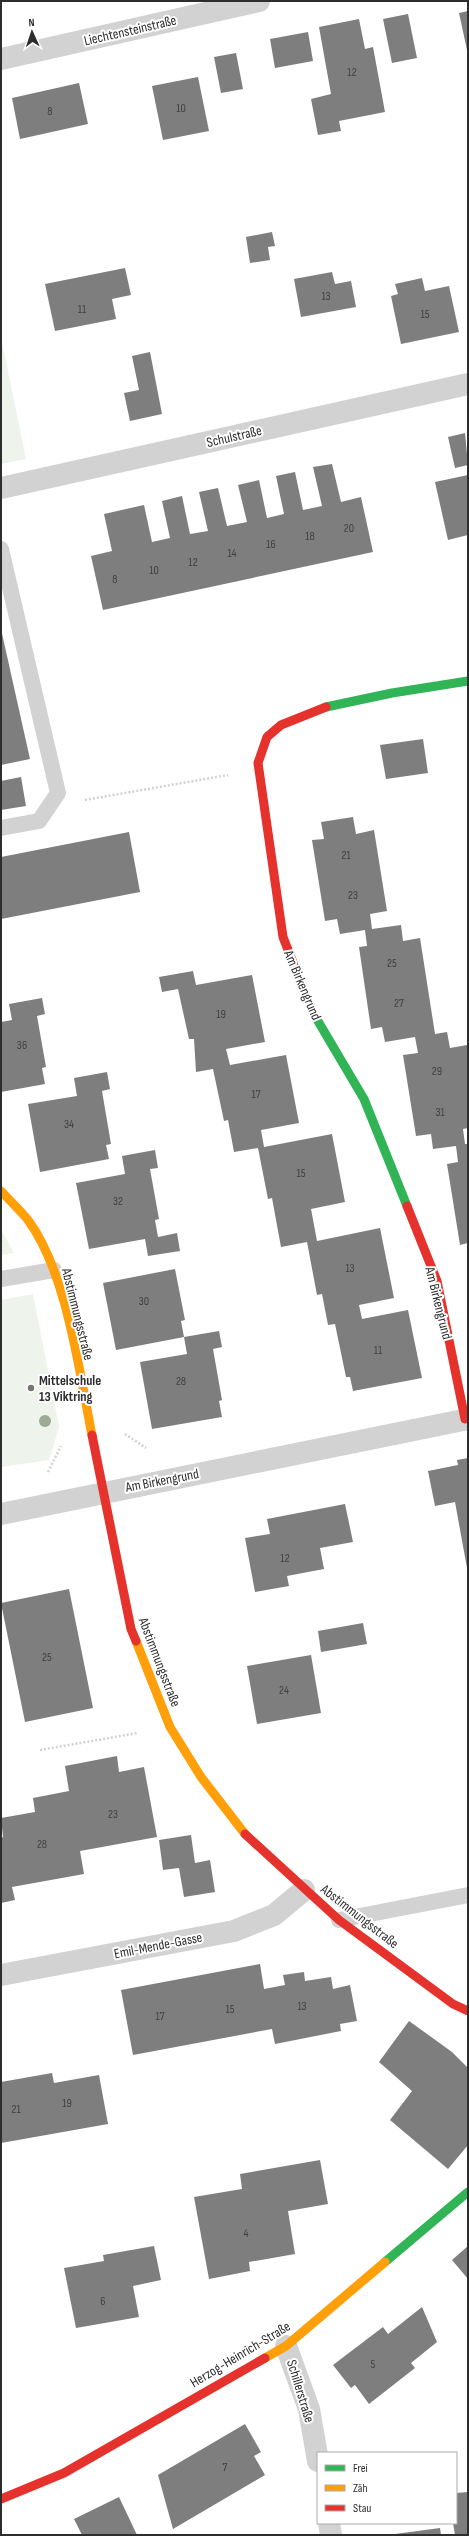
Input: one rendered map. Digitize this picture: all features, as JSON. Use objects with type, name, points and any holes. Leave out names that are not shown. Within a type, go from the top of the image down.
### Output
[{"type":"street","name":"Liechtensteinstraße","points":[[1,59],[259,1]]},
{"type":"street","name":"Schulstraße","points":[[1,488],[468,384]]},
{"type":"street","name":"Am Birkengrund","points":[[1,1514],[102,1492],[466,1419],[437,1281],[364,1099],[312,1011],[283,937],[258,762],[267,737],[286,722],[324,707],[468,681]]},
{"type":"street","name":"Abstimmungsstraße","points":[[1,1191],[28,1221],[54,1270],[71,1332],[102,1492],[131,1629],[170,1727],[200,1778],[243,1832],[304,1890],[339,1920],[453,2004],[468,2011]]},
{"type":"street","name":"Emil-Mende-Gasse","points":[[1,1975],[234,1931],[274,1915],[304,1890]]},
{"type":"street","name":"Herzog-Heinrich-Straße","points":[[1,2499],[64,2473],[286,2346],[468,2192]]},
{"type":"street","name":"Schillerstraße","points":[[286,2346],[309,2409],[317,2455]]},
{"type":"street","points":[[329,2524],[331,2535]]},
{"type":"lane","points":[[1,549],[58,793],[39,821],[1,828]]},
{"type":"lane","points":[[1,1279],[54,1270]]},
{"type":"lane","points":[[339,1920],[468,1895]]},
{"type":"path","points":[[51,803],[70,803],[259,770]]},
{"type":"path","points":[[47,1473],[65,1439]]},
{"type":"path","points":[[40,1750],[170,1727]]},
{"type":"shaded area","points":[[1,337],[26,459],[1,464]]},
{"type":"shaded area","points":[[1,1229],[14,1253],[1,1255]]},
{"type":"shaded area","name":"Mittelschule 13 Viktring","points":[[33,1294],[59,1427],[49,1460],[1,1467],[1,1300]]},
{"type":"building","points":[[468,11],[468,50],[467,50],[459,13]]},
{"type":"building","points":[[408,14],[417,58],[392,63],[383,19]]},
{"type":"building","points":[[359,19],[365,49],[373,47],[385,112],[339,121],[341,131],[318,135],[311,99],[331,94],[319,27]]},
{"type":"building","points":[[308,32],[313,61],[275,68],[270,39]]},
{"type":"building","points":[[236,53],[243,89],[221,93],[214,57]]},
{"type":"building","points":[[198,77],[209,131],[163,140],[152,86]]},
{"type":"building","points":[[79,83],[88,124],[20,139],[12,98]]},
{"type":"building","points":[[272,232],[275,246],[268,247],[270,260],[250,263],[246,237]]},
{"type":"building","points":[[125,268],[131,295],[112,299],[116,319],[55,331],[45,284]]},
{"type":"building","points":[[332,272],[335,284],[351,281],[356,307],[301,317],[294,279]]},
{"type":"building","points":[[422,278],[425,291],[449,286],[459,332],[401,344],[391,296],[398,294],[395,284]]},
{"type":"building","points":[[150,352],[162,414],[130,421],[124,393],[139,390],[132,356]]},
{"type":"building","points":[[465,433],[468,465],[455,468],[448,437]]},
{"type":"building","points":[[332,464],[341,502],[361,497],[373,552],[103,610],[91,556],[112,551],[104,514],[144,505],[152,542],[170,538],[162,501],[182,496],[190,534],[208,531],[199,492],[218,488],[227,526],[247,522],[238,485],[259,480],[267,518],[284,514],[276,476],[295,472],[303,510],[322,506],[313,467]]},
{"type":"building","points":[[468,475],[468,535],[448,540],[435,482]]},
{"type":"building","points":[[1,629],[30,759],[1,765]]},
{"type":"building","points":[[423,739],[428,773],[386,779],[380,745]]},
{"type":"building","points":[[21,777],[26,806],[1,810],[1,781]]},
{"type":"building","points":[[353,817],[356,834],[374,830],[387,911],[370,914],[372,929],[401,925],[403,941],[420,938],[435,1034],[447,1032],[450,1048],[467,1045],[468,1128],[463,1129],[465,1144],[468,1144],[468,1243],[460,1245],[447,1164],[458,1162],[456,1146],[433,1149],[431,1134],[416,1136],[403,1055],[418,1053],[415,1037],[385,1042],[382,1027],[371,1029],[359,947],[367,946],[365,930],[340,934],[337,919],[325,921],[312,840],[324,839],[321,822]]},
{"type":"building","points":[[129,832],[140,892],[1,919],[1,857]]},
{"type":"building","points":[[193,971],[196,985],[252,975],[265,1042],[226,1049],[230,1065],[286,1055],[299,1123],[261,1130],[264,1147],[332,1134],[345,1202],[311,1209],[317,1241],[380,1228],[394,1298],[359,1305],[362,1319],[408,1310],[422,1378],[353,1391],[350,1377],[346,1377],[335,1324],[328,1325],[322,1294],[317,1295],[307,1242],[281,1247],[272,1198],[268,1199],[258,1148],[234,1152],[228,1120],[224,1121],[213,1069],[196,1072],[194,1039],[189,1039],[178,989],[162,992],[159,977]]},
{"type":"building","points":[[42,998],[45,1014],[37,1016],[46,1067],[42,1068],[45,1084],[1,1092],[1,1022],[12,1020],[9,1004]]},
{"type":"building","points":[[107,1072],[110,1089],[102,1091],[111,1144],[106,1145],[109,1159],[40,1172],[28,1104],[77,1096],[74,1078]]},
{"type":"building","points":[[155,1150],[158,1168],[150,1169],[159,1219],[155,1220],[158,1237],[177,1233],[180,1251],[148,1256],[145,1239],[89,1249],[76,1183],[125,1174],[122,1156]]},
{"type":"building","points":[[175,1269],[185,1320],[181,1321],[184,1337],[116,1350],[103,1283]]},
{"type":"building","points":[[219,1331],[222,1347],[213,1349],[222,1400],[219,1401],[222,1417],[152,1429],[140,1362],[187,1354],[184,1337]]},
{"type":"building","points":[[468,1458],[467,1568],[455,1502],[435,1506],[428,1471],[458,1465],[457,1460]]},
{"type":"building","points":[[345,1504],[353,1542],[320,1548],[324,1569],[287,1576],[289,1586],[255,1592],[245,1538],[270,1534],[267,1519]]},
{"type":"building","points":[[69,1589],[93,1708],[25,1722],[1,1603]]},
{"type":"building","points":[[363,1623],[367,1644],[321,1652],[318,1631]]},
{"type":"building","points":[[311,1655],[321,1713],[257,1724],[247,1666]]},
{"type":"building","points":[[117,1756],[119,1772],[144,1767],[157,1837],[80,1851],[84,1874],[12,1887],[15,1900],[1,1903],[1,1838],[3,1837],[1,1818],[35,1812],[33,1798],[69,1791],[65,1766]]},
{"type":"building","points":[[191,1835],[195,1863],[210,1860],[215,1892],[184,1897],[179,1868],[163,1870],[159,1840]]},
{"type":"building","points":[[260,1964],[264,1989],[285,1985],[283,1975],[304,1972],[305,1981],[331,1977],[333,1989],[350,1985],[357,2021],[340,2024],[341,2031],[275,2044],[272,2029],[133,2055],[121,1990]]},
{"type":"building","points":[[409,2021],[452,2052],[468,2068],[468,2145],[448,2169],[390,2120],[412,2091],[379,2062]]},
{"type":"building","points":[[52,2073],[54,2083],[99,2075],[108,2124],[1,2143],[1,2082]]},
{"type":"building","points":[[320,2160],[328,2204],[288,2211],[295,2254],[249,2262],[250,2271],[209,2279],[194,2197],[242,2189],[240,2174]]},
{"type":"building","points":[[154,2246],[161,2280],[133,2286],[139,2317],[76,2328],[64,2268],[104,2261],[103,2255]]},
{"type":"building","points":[[468,2246],[468,2279],[452,2260]]},
{"type":"building","points":[[422,2307],[437,2342],[411,2363],[415,2368],[369,2404],[355,2385],[351,2388],[333,2365],[383,2327],[388,2334]]},
{"type":"building","points":[[245,2424],[261,2452],[254,2456],[265,2475],[173,2529],[158,2475]]},
{"type":"building","points":[[468,2492],[468,2535],[455,2535],[453,2524],[457,2524],[457,2493]]},
{"type":"building","points":[[119,2497],[137,2535],[82,2535],[74,2519]]},
{"type":"building","points":[[440,2528],[441,2535],[395,2535],[395,2534]]},
{"type":"traffic: fast","points":[[326,707],[392,693],[468,681]]},
{"type":"traffic: fast","points":[[304,991],[312,1011],[364,1099],[407,1206]]},
{"type":"traffic: fast","points":[[385,2262],[468,2192]]},
{"type":"traffic: slow","points":[[1,1191],[28,1220],[53,1267],[70,1323],[92,1435]]},
{"type":"traffic: slow","points":[[136,1641],[170,1727],[201,1777],[245,1834]]},
{"type":"traffic: slow","points":[[265,2358],[286,2346],[385,2262]]},
{"type":"traffic: jam","points":[[304,991],[283,937],[258,763],[267,737],[281,725],[326,707]]},
{"type":"traffic: jam","points":[[407,1206],[437,1281],[465,1419]]},
{"type":"traffic: jam","points":[[92,1435],[131,1629],[136,1641]]},
{"type":"traffic: jam","points":[[245,1834],[339,1920],[453,2004],[468,2011]]},
{"type":"traffic: jam","points":[[1,2499],[64,2473],[265,2358]]},
{"type":"place","name":"Mittelschule 13 Viktring","points":[[31,1388]]}]
